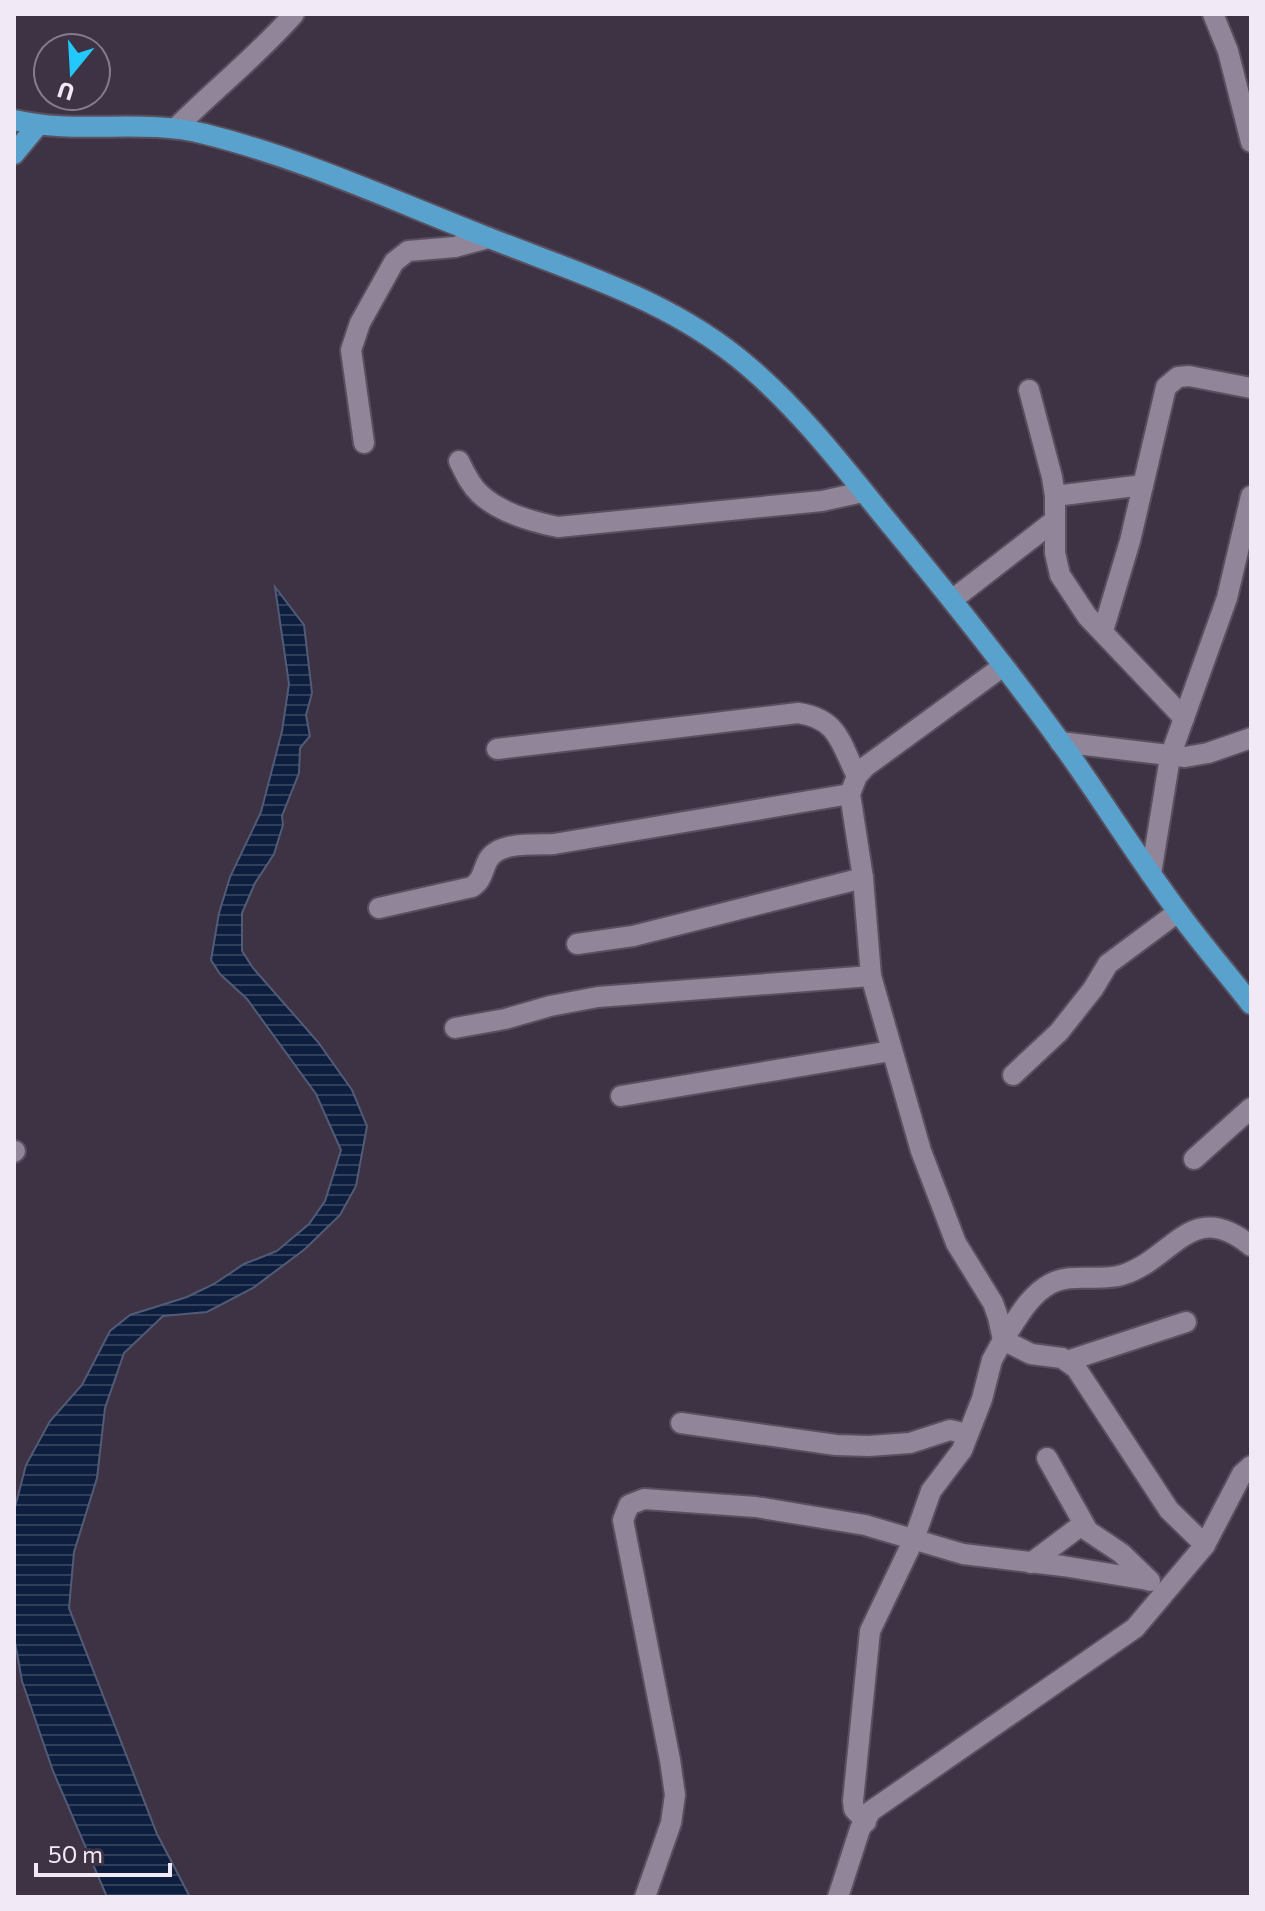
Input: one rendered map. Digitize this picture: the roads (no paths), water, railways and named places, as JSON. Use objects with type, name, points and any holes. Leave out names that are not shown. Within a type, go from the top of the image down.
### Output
[{"type":"main road","points":[[14,120],[88,129],[177,127],[238,143],[311,167],[592,276],[637,295],[711,338],[749,367],[803,419],[952,600],[1060,742],[1178,912],[1251,1004]]},
{"type":"main road","points":[[14,154],[38,125]]},
{"type":"street","points":[[177,127],[270,41],[294,14]]},
{"type":"street","points":[[1213,14],[1228,51],[1251,142]]},
{"type":"street","points":[[364,443],[351,350],[360,323],[394,262],[408,251],[442,250],[488,238]]},
{"type":"street","points":[[1103,631],[1143,485],[1163,396],[1171,381],[1189,376],[1251,388]]},
{"type":"street","points":[[1029,390],[1055,496],[1055,553],[1060,575],[1072,597],[1184,718]]},
{"type":"street","points":[[459,461],[468,480],[481,496],[538,522],[558,527],[822,501],[863,492]]},
{"type":"street","points":[[1055,496],[1143,485]]},
{"type":"street","points":[[1151,874],[1170,757],[1227,598],[1251,496]]},
{"type":"street","points":[[952,600],[1054,521]]},
{"type":"street","points":[[379,908],[472,887],[481,879],[490,857],[505,848],[554,844],[853,785],[865,767],[1002,667]]},
{"type":"street","points":[[497,749],[798,713],[821,718],[830,724],[853,785],[871,976],[891,1051],[921,1151],[956,1243],[993,1303],[1003,1340]]},
{"type":"street","points":[[1060,742],[1170,757],[1208,753],[1251,738]]},
{"type":"street","points":[[577,944],[633,936],[863,878]]},
{"type":"street","points":[[1013,1075],[1059,1032],[1093,989],[1108,964],[1178,912]]},
{"type":"street","points":[[455,1028],[598,997],[871,976]]},
{"type":"street","points":[[621,1096],[891,1051]]},
{"type":"street","points":[[1194,1159],[1251,1108]]},
{"type":"street","points":[[866,1822],[854,1809],[853,1801],[868,1639],[914,1539],[931,1491],[942,1474],[954,1464],[1003,1340],[1029,1302],[1051,1283],[1065,1278],[1126,1274],[1140,1268],[1171,1244],[1207,1226],[1228,1230],[1251,1246]]},
{"type":"street","points":[[1067,1361],[1186,1322]]},
{"type":"street","points":[[1003,1340],[1031,1354],[1067,1361],[1076,1368],[1169,1510],[1205,1545]]},
{"type":"street","points":[[681,1423],[858,1446],[910,1443],[950,1430],[967,1434]]},
{"type":"street","points":[[1047,1458],[1083,1524],[1166,1592]]},
{"type":"street","points":[[838,1897],[860,1829],[871,1811],[1135,1628],[1205,1545],[1242,1474],[1251,1466]]},
{"type":"street","points":[[645,1897],[671,1823],[675,1795],[623,1520],[629,1505],[644,1499],[756,1507],[865,1525],[963,1554],[1148,1580]]},
{"type":"street","points":[[1031,1563],[1083,1524]]},
{"type":"water","points":[[275,587],[304,625],[312,693],[306,715],[310,736],[300,748],[299,773],[282,816],[283,825],[274,854],[255,883],[242,913],[242,951],[253,968],[318,1042],[352,1090],[367,1126],[356,1186],[340,1215],[305,1249],[253,1288],[207,1312],[163,1316],[124,1353],[105,1408],[97,1478],[74,1552],[69,1608],[157,1834],[190,1897],[107,1897],[53,1771],[22,1681],[14,1637],[14,1511],[26,1465],[50,1421],[82,1385],[110,1331],[130,1315],[187,1297],[244,1264],[277,1251],[309,1224],[325,1201],[341,1150],[316,1094],[247,999],[220,974],[211,960],[219,913],[230,877],[261,812],[282,731],[289,684]]}]
